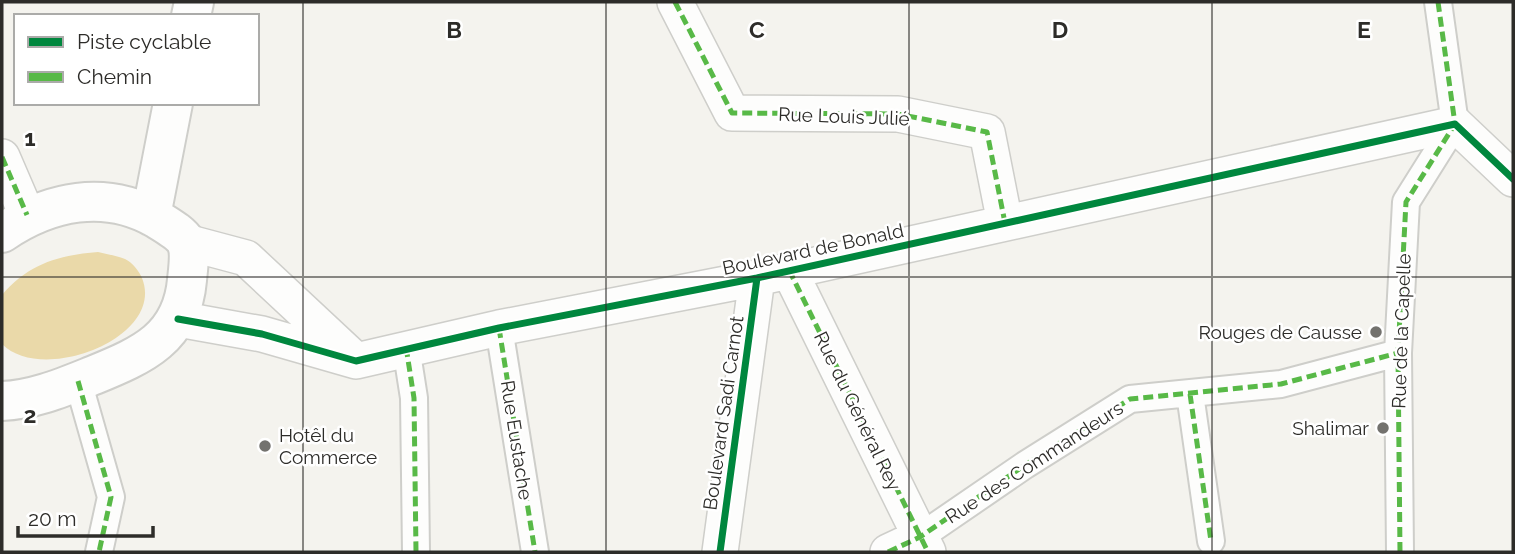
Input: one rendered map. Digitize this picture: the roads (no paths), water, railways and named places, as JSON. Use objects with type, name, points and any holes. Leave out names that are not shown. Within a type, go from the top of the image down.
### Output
[{"type":"main road","points":[[151,216],[173,105]]},
{"type":"main road","points":[[2,402],[37,396],[78,381],[124,363],[160,341],[178,319],[186,297],[189,266],[186,242],[170,227],[151,216],[114,202],[74,201],[15,224]]},
{"type":"street","name":"Rue Louis Julié","points":[[676,2],[732,113],[898,114],[987,132],[1006,223]]},
{"type":"street","points":[[1438,2],[1455,124],[1513,179]]},
{"type":"street","name":"Boulevard de Bonald","points":[[356,361],[406,347],[773,274],[1455,124]]},
{"type":"street","name":"Rue de la Capelle","points":[[1400,552],[1398,353],[1406,202],[1455,124]]},
{"type":"street","points":[[2,157],[15,224]]},
{"type":"street","points":[[186,242],[246,258],[356,361]]},
{"type":"street","name":"Rue du Général Rey","points":[[773,274],[924,545]]},
{"type":"street","name":"Boulevard Sadi Carnot","points":[[720,552],[773,274]]},
{"type":"street","points":[[178,319],[262,334],[356,361]]},
{"type":"street","name":"Rue Eustache","points":[[499,328],[535,552]]},
{"type":"street","points":[[406,347],[414,398],[416,552]]},
{"type":"street","name":"Rue des Commandeurs","points":[[924,545],[1025,465],[1130,399],[1281,384],[1398,353]]},
{"type":"street","points":[[78,381],[111,497],[99,552]]},
{"type":"street","points":[[1190,394],[1211,541]]},
{"type":"street","points":[[888,552],[924,545]]},
{"type":"place","name":"Rouges de Causse","points":[[1376,332]]},
{"type":"place","name":"Shalimar","points":[[1383,428]]},
{"type":"place","name":"Hotêl du Commerce","points":[[265,446]]}]
